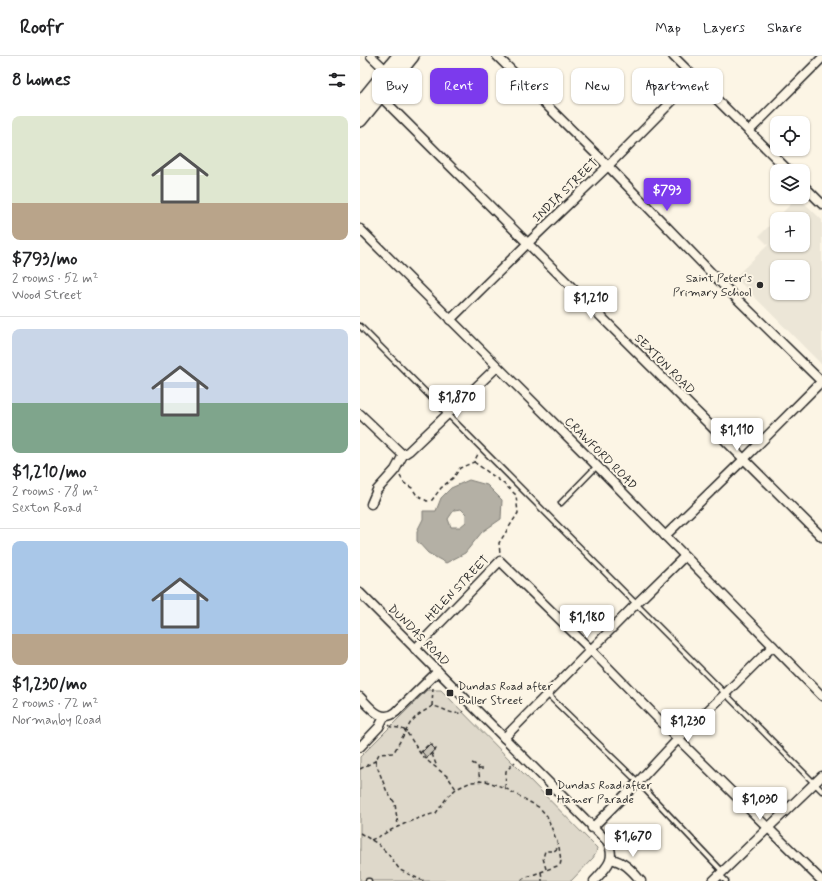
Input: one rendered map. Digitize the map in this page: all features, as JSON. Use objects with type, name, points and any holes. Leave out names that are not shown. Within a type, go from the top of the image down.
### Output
[{"type":"main road","points":[[393,68],[399,56]]},
{"type":"main road","points":[[397,68],[412,56]]},
{"type":"main road","points":[[360,104],[372,95]]},
{"type":"main road","points":[[360,120],[372,99]]},
{"type":"street","points":[[370,56],[383,68]]},
{"type":"street","points":[[497,56],[608,166],[725,287],[822,382],[665,536]]},
{"type":"street","points":[[674,56],[685,68]]},
{"type":"street","points":[[749,131],[822,58]]},
{"type":"street","name":"SEXTON ROAD","points":[[388,104],[822,537]]},
{"type":"street","name":"INDIA STREET","points":[[450,320],[669,104]]},
{"type":"street","points":[[721,104],[782,164]]},
{"type":"street","points":[[810,192],[822,204]]},
{"type":"street","name":"CRAWFORD ROAD","points":[[360,229],[597,466],[822,696]]},
{"type":"street","points":[[371,504],[377,490],[395,470],[402,455],[409,451],[497,367]]},
{"type":"street","points":[[360,414],[402,455]]},
{"type":"street","points":[[504,738],[685,556]]},
{"type":"street","points":[[500,561],[822,881]]},
{"type":"street","name":"HELEN STREET","points":[[415,649],[500,561]]},
{"type":"street","name":"DUNDAS ROAD","points":[[360,593],[592,828],[607,841],[610,847],[611,859]]},
{"type":"street","points":[[592,828],[678,739],[773,646]]},
{"type":"street","points":[[360,698],[379,715],[384,717],[389,716],[396,712],[438,671]]},
{"type":"street","points":[[360,747],[379,727],[384,717]]},
{"type":"street","points":[[713,881],[822,776]]},
{"type":"street","points":[[594,881],[605,869],[611,859],[627,866],[641,881]]},
{"type":"lane","points":[[360,326],[822,791]]},
{"type":"lane","points":[[561,503],[597,466]]},
{"type":"lane","points":[[547,694],[638,782],[721,873],[726,881]]},
{"type":"path","points":[[395,470],[404,483],[412,488],[416,494],[427,501],[432,500],[441,488],[454,477],[460,468],[474,462],[481,449]]},
{"type":"path","points":[[474,462],[503,483],[516,495],[518,513],[499,543],[500,561]]},
{"type":"path","points":[[432,685],[432,706]]},
{"type":"path","points":[[360,769],[375,761],[379,754],[394,752],[411,722],[432,706],[454,713],[461,713],[464,711]]},
{"type":"path","points":[[384,717],[391,727],[400,728],[406,731],[420,753],[448,777],[456,789]]},
{"type":"path","points":[[420,753],[430,743],[436,749],[426,759]]},
{"type":"path","points":[[431,754],[437,768]]},
{"type":"path","points":[[375,761],[387,792],[396,803],[399,826]]},
{"type":"path","points":[[505,788],[506,771],[515,762]]},
{"type":"path","points":[[472,763],[478,766],[480,782]]},
{"type":"path","points":[[371,840],[399,826],[436,813],[448,796],[456,789],[471,782],[486,781],[505,788],[540,808],[547,816],[559,846],[560,865],[524,878],[520,881]]},
{"type":"path","points":[[360,833],[378,844],[400,870],[425,881]]},
{"type":"path","points":[[546,870],[544,858],[545,851],[554,851],[559,846]]},
{"type":"path","points":[[541,872],[542,881]]},
{"type":"shaded area","name":"Saint Peter's Primary School","points":[[791,204],[805,204],[822,220],[822,365],[735,277],[768,245],[759,236],[770,225],[770,252],[810,252],[810,212],[783,212]]},
{"type":"shaded area","points":[[469,480],[487,485],[502,500],[501,519],[482,532],[465,553],[446,563],[428,553],[417,541],[417,531],[423,519],[423,511],[436,511],[441,498],[451,488]],"holes":[[[461,509],[466,514],[466,522],[460,527],[451,527],[448,519],[454,510]]]},
{"type":"shaded area","points":[[427,690],[441,690],[597,848],[593,858],[571,881],[360,881],[360,757]]},
{"type":"building","points":[[430,744],[435,749],[427,758],[422,752]]},
{"type":"place","name":"Saint Peter's Primary School","points":[[760,285]]},
{"type":"place","name":"Dundas Road after Buller Street","points":[[450,693]]},
{"type":"place","name":"Dundas Road after Hamer Parade","points":[[549,792]]}]
